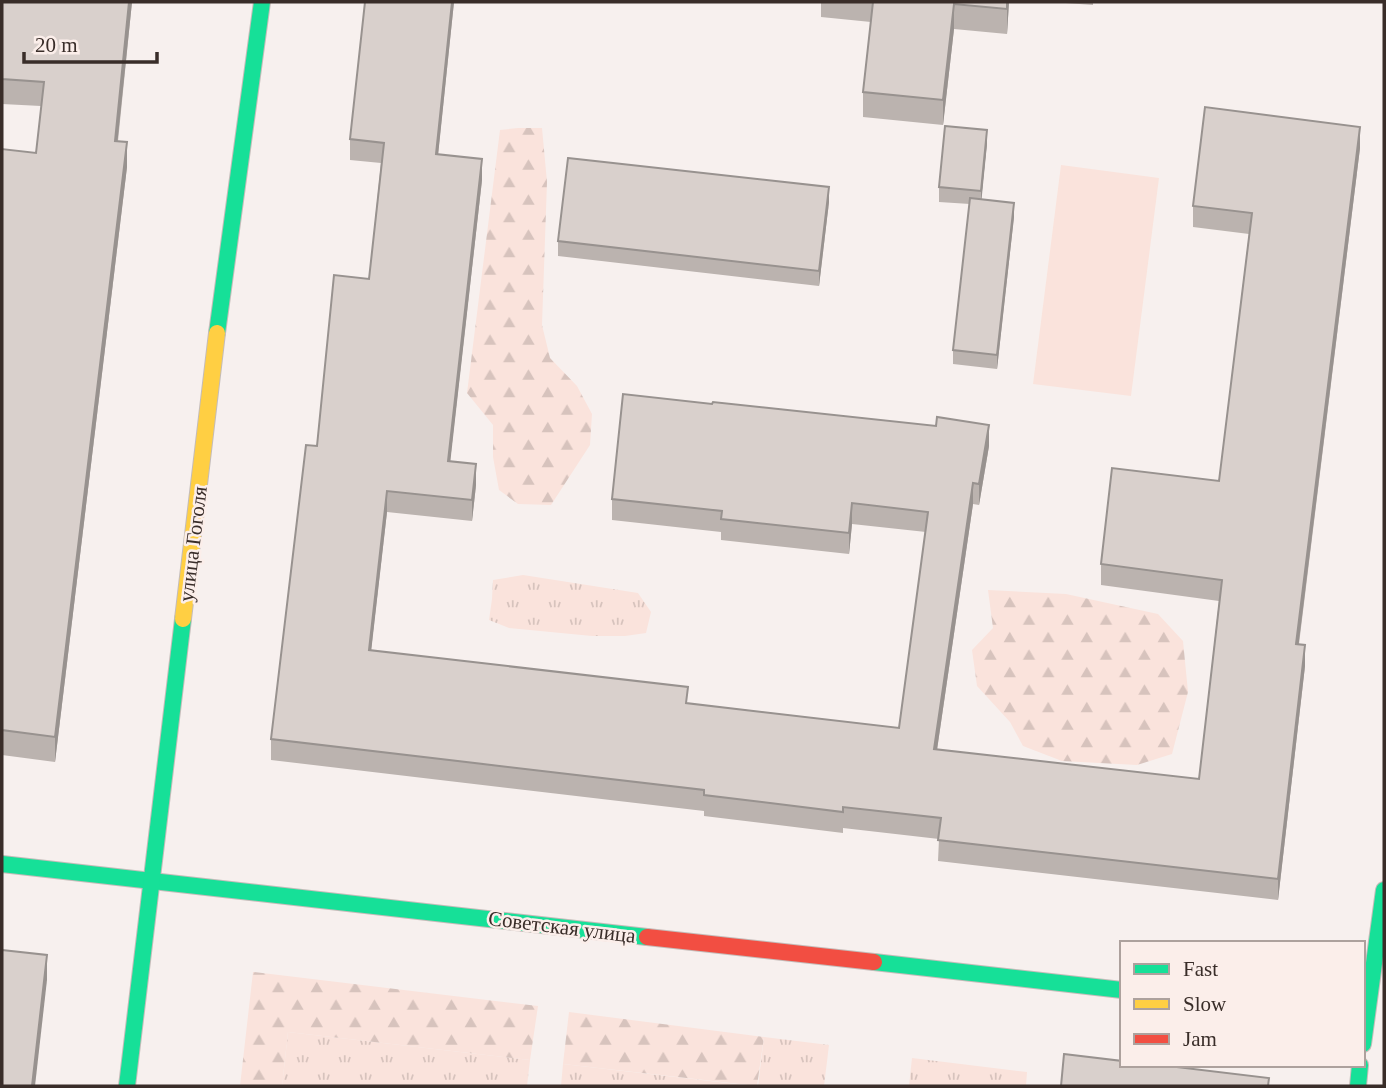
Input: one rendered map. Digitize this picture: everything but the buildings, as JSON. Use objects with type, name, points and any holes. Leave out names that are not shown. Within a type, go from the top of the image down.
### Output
[{"type":"main road","name":"улица Гоголя","points":[[127,1086],[220,307],[262,2]]},
{"type":"main road","name":"Советская улица","points":[[2,864],[1120,990]]},
{"type":"main road","points":[[1384,890],[1365,1018],[1384,1020]]},
{"type":"main road","points":[[1358,1086],[1360,1067]]},
{"type":"green space","points":[[542,128],[547,182],[542,325],[550,358],[577,386],[592,414],[590,445],[551,505],[518,504],[499,490],[493,457],[493,425],[467,393],[500,130]]},
{"type":"green space","points":[[1061,165],[1159,178],[1131,396],[1033,384]]},
{"type":"green space","points":[[523,575],[638,593],[651,612],[646,633],[592,636],[509,628],[489,620],[493,580]]},
{"type":"green space","points":[[988,590],[1066,594],[1158,614],[1183,641],[1188,692],[1172,754],[1137,765],[1062,761],[1023,746],[1010,722],[977,686],[972,650],[993,628]]},
{"type":"green space","points":[[253,972],[538,1006],[530,1060],[288,1032],[282,1086],[240,1086]]},
{"type":"green space","points":[[569,1012],[764,1037],[757,1086],[563,1064]]},
{"type":"green space","points":[[288,1032],[530,1060],[527,1086],[282,1086]]},
{"type":"green space","points":[[764,1037],[829,1045],[824,1086],[758,1086]]},
{"type":"green space","points":[[912,1058],[1027,1072],[1026,1086],[909,1086]]},
{"type":"green space","points":[[563,1064],[753,1086],[561,1086]]},
{"type":"traffic: fast","points":[[217,333],[262,2]]},
{"type":"traffic: fast","points":[[127,1086],[183,619]]},
{"type":"traffic: fast","points":[[2,864],[647,937]]},
{"type":"traffic: fast","points":[[1365,1029],[1384,890]]},
{"type":"traffic: fast","points":[[874,962],[1120,990]]},
{"type":"traffic: fast","points":[[1358,1086],[1360,1067]]},
{"type":"traffic: slow","points":[[183,619],[217,333]]},
{"type":"traffic: jam","points":[[647,937],[874,962]]}]
